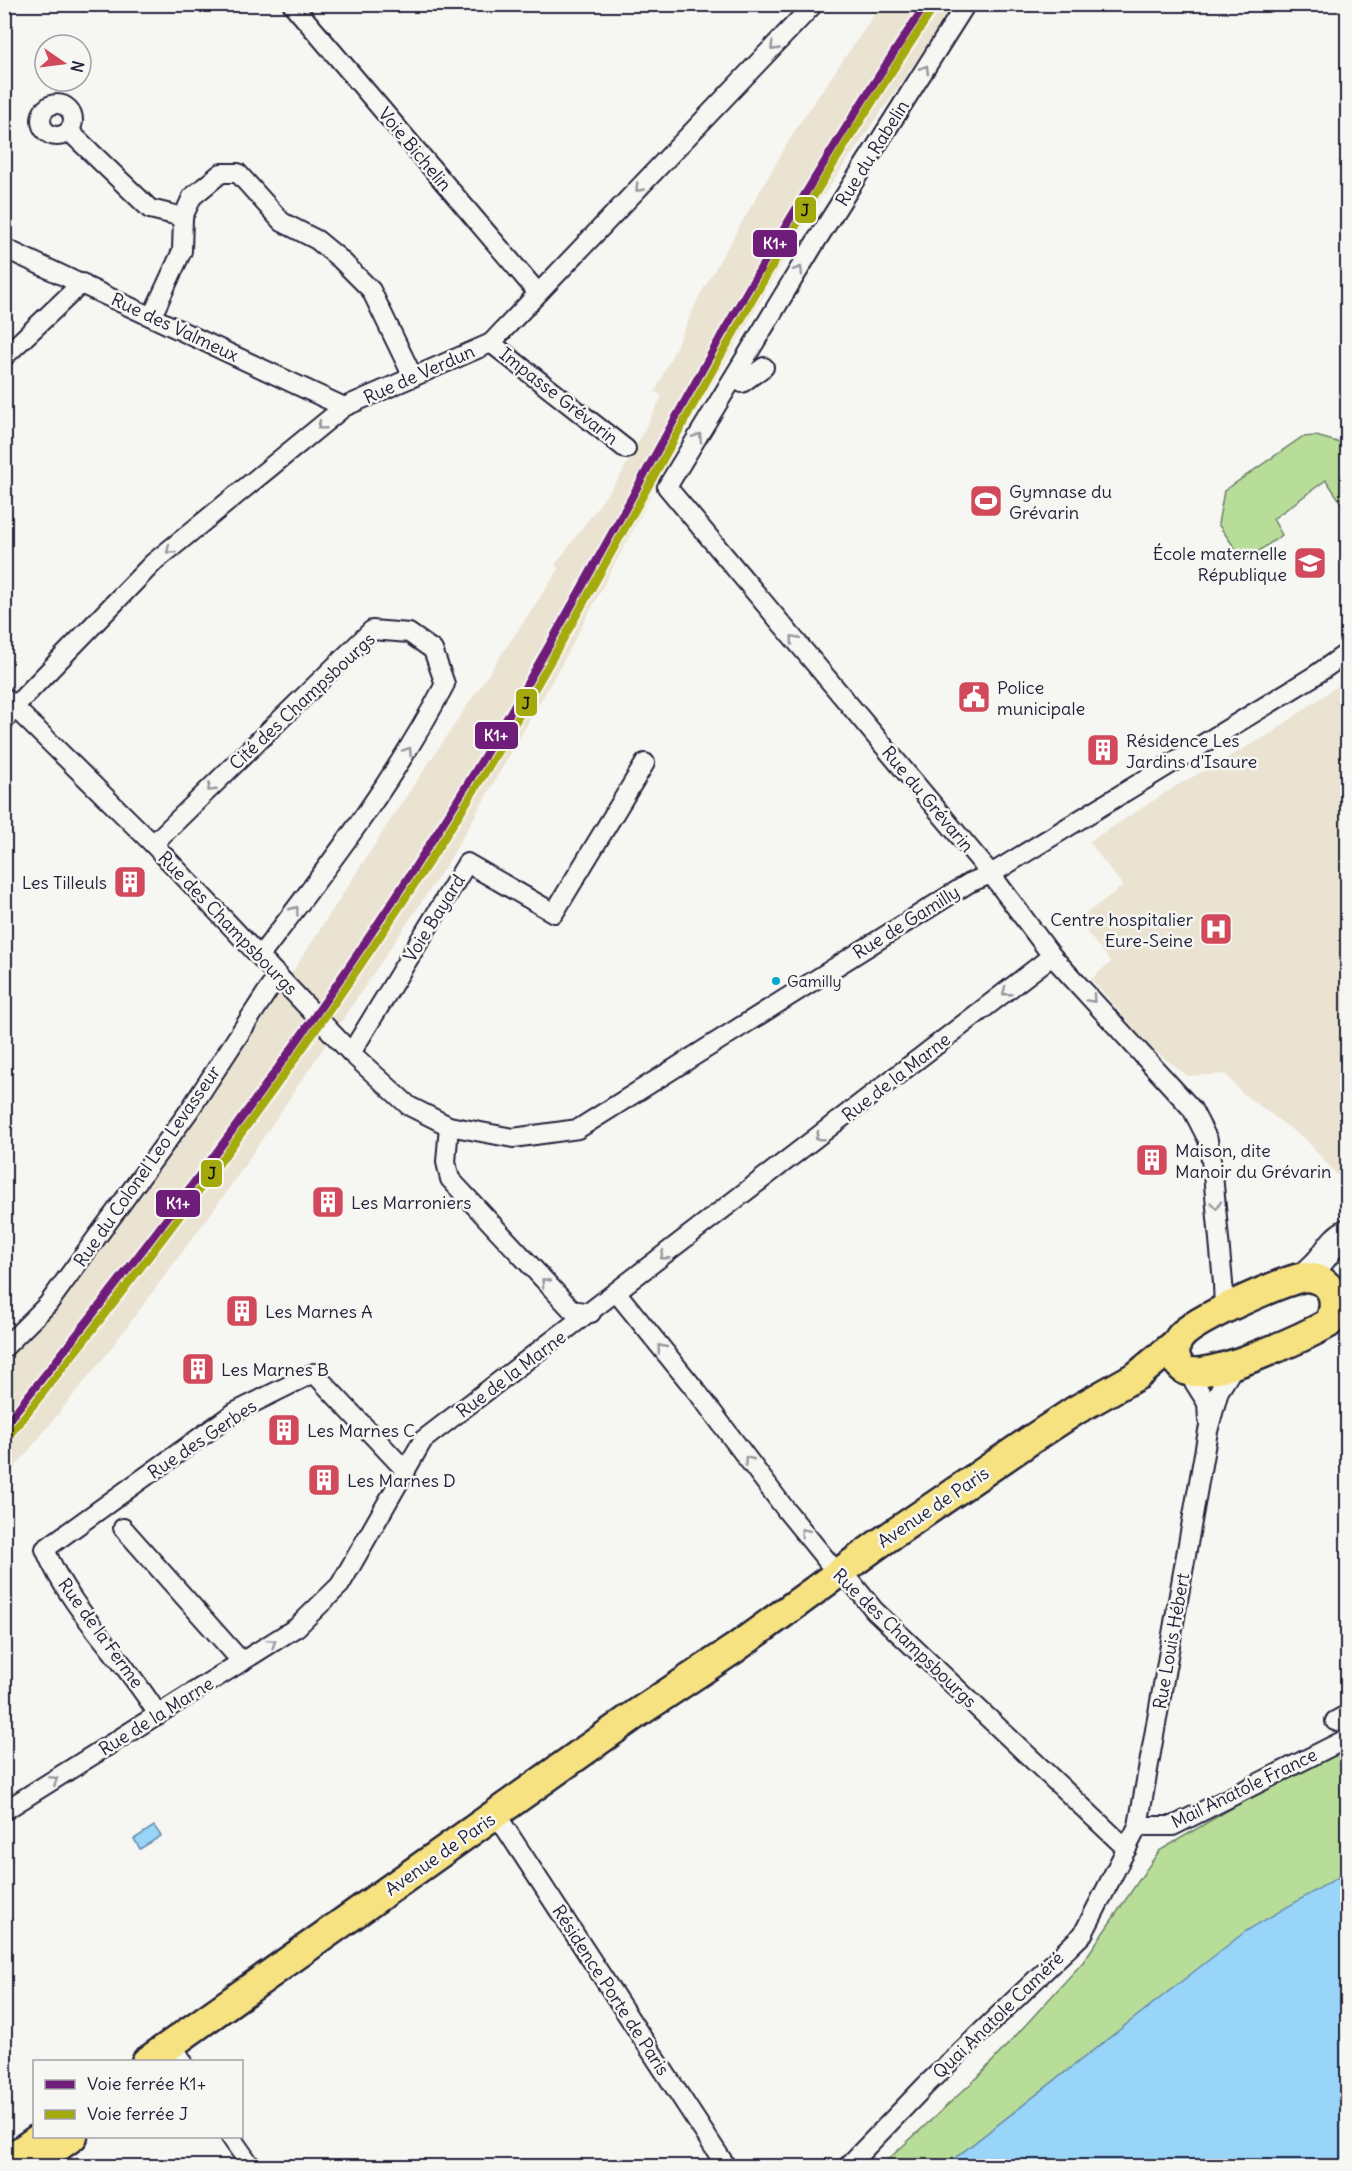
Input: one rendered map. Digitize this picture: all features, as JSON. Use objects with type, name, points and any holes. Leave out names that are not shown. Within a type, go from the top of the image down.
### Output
[{"type":"main road","points":[[1304,1277],[1323,1258],[1328,1247],[1339,1236],[1347,1232]]},
{"type":"main road","points":[[1338,1323],[1335,1305],[1340,1252],[1347,1240]]},
{"type":"main road","name":"Avenue de Paris","points":[[152,2060],[178,2056],[501,1822],[639,1712],[734,1649],[837,1573],[1029,1441],[1076,1410],[1138,1375],[1175,1344],[1191,1327],[1224,1310],[1304,1277]]},
{"type":"main road","points":[[1304,1277],[1314,1277],[1336,1294]]},
{"type":"main road","name":"Avenue de Paris","points":[[1138,1375],[1200,1372],[1235,1365],[1338,1323]]},
{"type":"main road","points":[[1175,1344],[1176,1357],[1187,1371]]},
{"type":"main road","points":[[4,2163],[39,2138]]},
{"type":"main road","points":[[31,2166],[70,2138]]},
{"type":"street","name":"Voie Bichelin","points":[[292,4],[538,293]]},
{"type":"street","name":"Rue du Rabelin","points":[[667,487],[742,383],[815,243],[966,4]]},
{"type":"street","name":"Rue de Verdun","points":[[4,721],[10,701],[153,563],[344,406],[491,342],[812,5]]},
{"type":"street","points":[[69,131],[150,209],[183,217]]},
{"type":"street","points":[[152,316],[182,251],[183,217],[192,197],[221,173],[238,173],[282,222],[317,240],[371,290],[413,376]]},
{"type":"street","name":"Rue des Valmeux","points":[[4,248],[344,406]]},
{"type":"street","points":[[4,357],[82,283]]},
{"type":"street","name":"Impasse Grévarin","points":[[491,342],[626,449]]},
{"type":"street","points":[[742,383],[764,367]]},
{"type":"street","name":"Rue du Grévarin","points":[[667,487],[992,874],[1052,956],[1192,1109],[1208,1140],[1224,1310]]},
{"type":"street","name":"Cité des Champsbourgs","points":[[153,844],[372,630],[409,633],[433,650],[445,684],[419,734],[356,829],[260,956]]},
{"type":"street","name":"Rue de Gamilly","points":[[450,1126],[513,1138],[578,1129],[969,883],[992,874],[1314,676],[1347,652]]},
{"type":"street","name":"Rue des Champsbourgs","points":[[10,701],[153,844],[351,1053],[409,1106],[450,1126]]},
{"type":"street","name":"Voie Bayard","points":[[351,1053],[467,863],[554,913],[645,763]]},
{"type":"street","name":"Rue de la Marne","points":[[4,1811],[297,1628],[340,1585],[423,1440],[617,1293],[1052,956]]},
{"type":"street","name":"Rue du Colonel Leo Levasseur","points":[[4,1348],[48,1304],[282,979]]},
{"type":"street","points":[[450,1126],[446,1162],[450,1179],[572,1310],[591,1313]]},
{"type":"street","name":"Rue des Champsbourgs","points":[[617,1293],[698,1393],[779,1501],[837,1573],[850,1580],[874,1611],[1127,1849]]},
{"type":"street","name":"Rue Louis Hébert","points":[[1127,1849],[1138,1826],[1208,1431],[1219,1391],[1235,1365]]},
{"type":"street","name":"Rue Louis Hébert","points":[[1187,1371],[1207,1404],[1208,1431]]},
{"type":"street","name":"Rue des Gerbes","points":[[45,1550],[235,1412],[314,1373],[406,1471]]},
{"type":"street","points":[[123,1528],[242,1662]]},
{"type":"street","name":"Rue de la Ferme","points":[[45,1550],[76,1601],[147,1696],[158,1715]]},
{"type":"street","points":[[1347,1714],[1335,1721],[1347,1723]]},
{"type":"street","name":"Mail Anatole France","points":[[1138,1826],[1173,1826],[1347,1738]]},
{"type":"street","name":"Résidence Porte de Paris","points":[[501,1822],[726,2166]]},
{"type":"street","name":"Quai Anatole Caméré","points":[[848,2166],[927,2084],[1083,1934],[1127,1849]]},
{"type":"street","points":[[232,2138],[251,2166]]},
{"type":"shaded area","points":[[881,5],[955,5],[813,210],[678,444],[564,660],[449,861],[226,1193],[109,1351],[5,1480],[5,1358],[63,1295],[270,1007],[393,816],[559,569],[555,565],[621,475],[662,396],[655,392],[700,295],[797,127]]},
{"type":"shaded area","name":"Centre hospitalier Eure-Seine","points":[[1347,679],[1347,1186],[1306,1140],[1242,1093],[1225,1074],[1188,1076],[1150,1047],[1091,979],[1111,962],[1077,920],[1123,886],[1089,842],[1176,786],[1270,734]]},
{"type":"green space","points":[[1316,436],[1344,444],[1347,449],[1347,511],[1326,480],[1273,519],[1282,535],[1244,561],[1218,524],[1224,491],[1302,437]]},
{"type":"green space","points":[[1347,1740],[1347,1881],[1206,1963],[945,2166],[881,2166],[978,2077],[1083,1962],[1159,1851]]},
{"type":"water","points":[[154,1826],[161,1836],[140,1849],[134,1839]]},
{"type":"water","points":[[1347,1872],[1347,2166],[945,2166],[1246,1931]]},
{"type":"rail line","name":"K1+","points":[[4,1426],[127,1270],[246,1112],[360,950],[415,867],[534,672],[772,248],[847,125],[926,4]]},
{"type":"rail line","name":"J","points":[[11,1433],[134,1277],[253,1118],[422,873],[509,733],[780,253],[880,89],[933,9]]},
{"type":"place","name":"Gymnase du Grévarin","points":[[986,501]]},
{"type":"place","name":"École maternelle République","points":[[1310,563]]},
{"type":"place","name":"Police municipale","points":[[974,697]]},
{"type":"place","name":"Résidence Les Jardins d'Isaure","points":[[1103,750]]},
{"type":"place","name":"Les Tilleuls","points":[[130,882]]},
{"type":"place","name":"Centre hospitalier Eure-Seine","points":[[1216,929]]},
{"type":"place","name":"Gamilly","points":[[776,981]]},
{"type":"place","name":"Maison, dite Manoir du Grévarin","points":[[1152,1160]]},
{"type":"place","name":"Les Marroniers","points":[[328,1202]]},
{"type":"place","name":"Les Marnes A","points":[[242,1311]]},
{"type":"place","name":"Les Marnes B","points":[[198,1369]]},
{"type":"place","name":"Les Marnes C","points":[[284,1430]]},
{"type":"place","name":"Les Marnes D","points":[[324,1480]]}]
